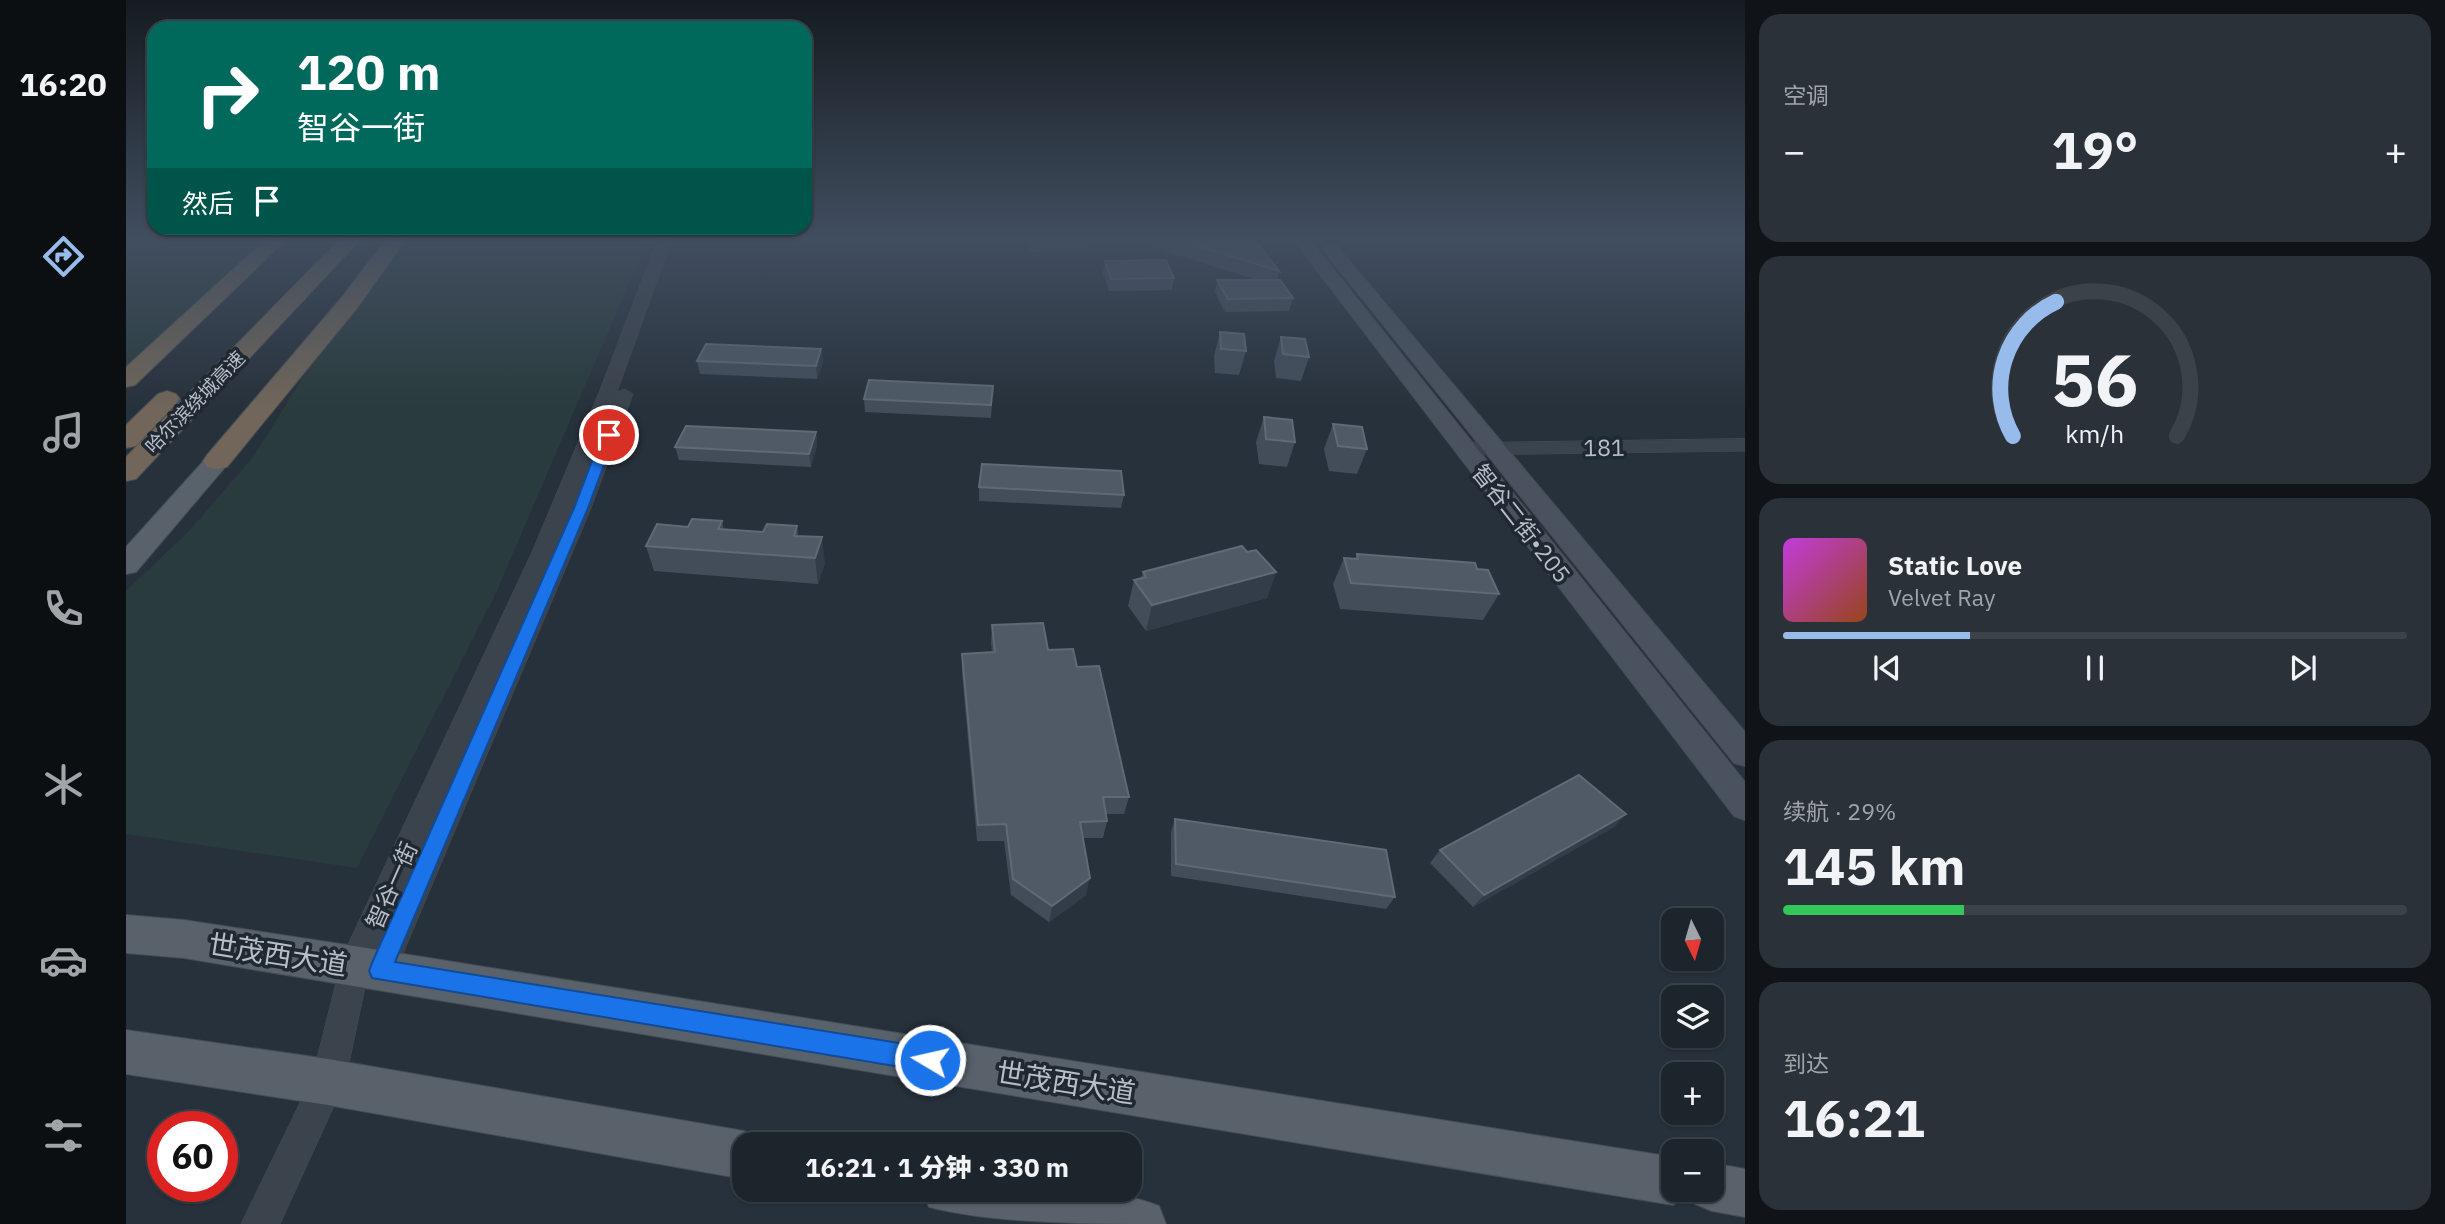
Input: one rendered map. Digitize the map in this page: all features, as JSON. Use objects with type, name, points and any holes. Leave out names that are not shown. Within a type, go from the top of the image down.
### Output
[{"type":"highway","points":[[126,380],[216,296]]},
{"type":"highway","name":"哈尔滨绕城高速","points":[[126,440],[270,296]]},
{"type":"highway","name":"哈尔滨绕城高速","points":[[126,473],[296,296]]},
{"type":"highway","points":[[217,461],[354,296]]},
{"type":"main road","name":"智谷二街•205","points":[[1345,296],[1745,806]]},
{"type":"main road","name":"智谷二街•205","points":[[1370,296],[1745,754]]},
{"type":"main road","points":[[126,565],[217,461]]},
{"type":"main road","name":"世茂西大道","points":[[126,934],[184,939],[367,968],[1661,1179]]},
{"type":"main road","points":[[126,1052],[328,1082],[732,1153]]},
{"type":"main road","points":[[1724,1189],[1745,1193]]},
{"type":"main road","points":[[1015,1202],[1141,1224]]},
{"type":"street","name":"智谷一街","points":[[260,1224],[328,1082],[367,968],[543,552],[614,379],[644,296]]},
{"type":"street","name":"智谷一街","points":[[367,968],[581,508],[658,296]]},
{"type":"street","name":"181","points":[[1463,449],[1745,445]]},
{"type":"shaded area","points":[[126,296],[202,296],[126,366]]},
{"type":"shaded area","points":[[367,296],[623,296],[496,593],[357,868],[126,834],[126,591],[189,531],[253,457],[307,371]]},
{"type":"building","points":[[1226,296],[1293,298],[1228,299]]},
{"type":"building","points":[[1220,332],[1244,334],[1246,351],[1221,349]]},
{"type":"building","points":[[1281,337],[1305,339],[1309,357],[1283,354]]},
{"type":"building","points":[[706,344],[821,349],[816,366],[697,361]]},
{"type":"building","points":[[869,380],[993,386],[991,405],[864,399]]},
{"type":"building","points":[[1264,417],[1292,420],[1295,442],[1266,439]]},
{"type":"building","points":[[1333,424],[1362,427],[1367,449],[1338,446]]},
{"type":"building","points":[[686,426],[816,432],[809,454],[675,447]]},
{"type":"building","points":[[982,464],[1121,471],[1124,495],[979,487]]},
{"type":"building","points":[[692,519],[722,521],[718,529],[763,532],[767,524],[797,526],[794,536],[822,537],[815,558],[646,546],[657,524],[688,527]]},
{"type":"building","points":[[1242,546],[1247,552],[1256,550],[1276,572],[1152,605],[1134,580],[1146,577],[1143,572]]},
{"type":"building","points":[[1357,554],[1475,563],[1477,569],[1488,570],[1499,594],[1351,583],[1344,558],[1358,559]]},
{"type":"building","points":[[1043,623],[1048,650],[1073,649],[1077,667],[1099,666],[1129,797],[1103,797],[1107,821],[1080,822],[1090,878],[1052,906],[1013,879],[1006,824],[978,825],[962,654],[995,652],[992,625]]},
{"type":"building","points":[[1579,775],[1626,814],[1484,895],[1440,850]]},
{"type":"building","points":[[1175,819],[1386,850],[1395,897],[1176,864]]},
{"type":"route","points":[[609,435],[581,508],[380,971],[930,1060]]}]
